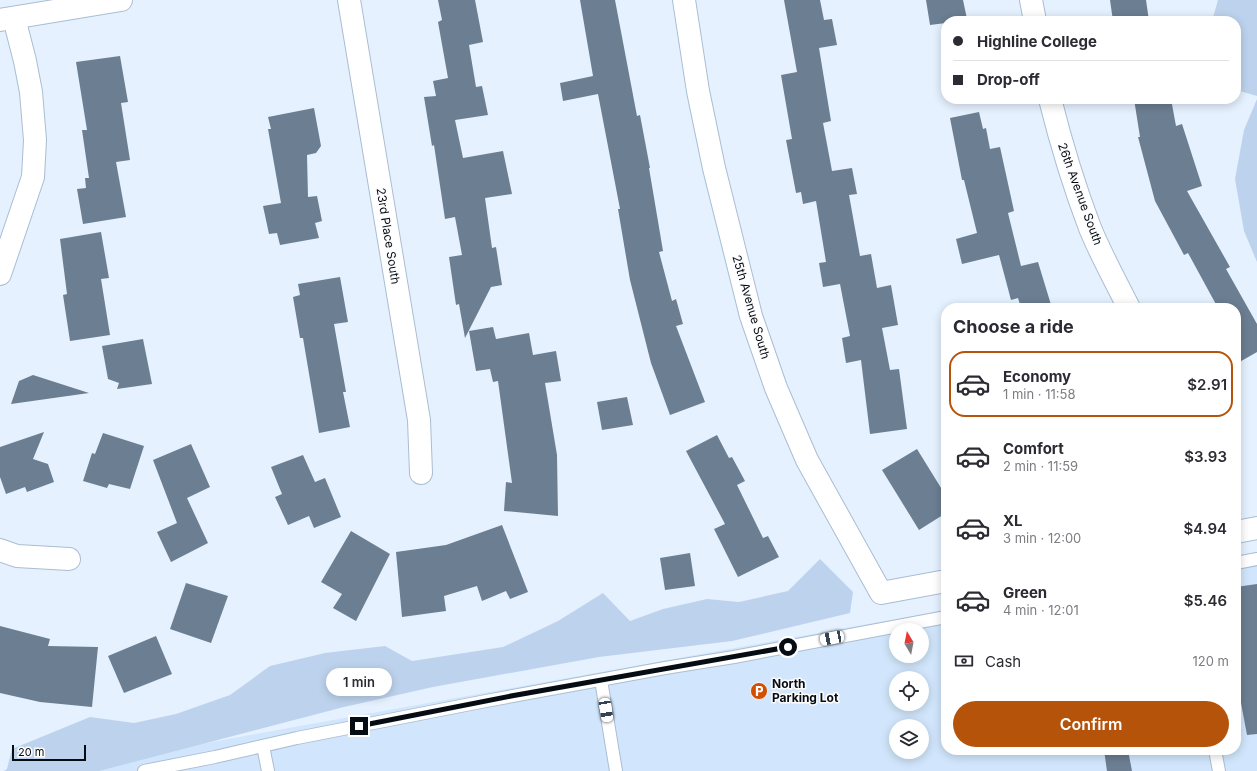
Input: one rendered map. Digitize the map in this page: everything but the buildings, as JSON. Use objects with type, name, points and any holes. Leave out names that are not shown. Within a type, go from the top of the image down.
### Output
[{"type":"street","points":[[0,274],[34,177],[35,140],[31,92],[25,60],[7,19],[121,0]]},
{"type":"street","name":"23rd Place South","points":[[349,0],[419,420],[421,473]]},
{"type":"street","name":"25th Avenue South","points":[[684,0],[698,91],[714,168],[751,316],[776,388],[807,460],[881,593],[941,582]]},
{"type":"street","points":[[1031,0],[1034,16]]},
{"type":"street","name":"26th Avenue South","points":[[1051,104],[1058,134],[1091,229],[1127,303]]},
{"type":"street","points":[[0,550],[16,556],[69,559]]},
{"type":"lane","points":[[1241,562],[1257,559]]},
{"type":"lane","points":[[144,771],[486,701],[734,657],[941,618]]},
{"type":"lane","points":[[601,680],[616,771]]},
{"type":"lane","points":[[264,746],[268,771]]},
{"type":"lane","points":[[1216,755],[1219,771]]},
{"type":"shaded area","points":[[1218,0],[1257,0],[1257,96],[1241,91],[1241,16],[1213,16]]},
{"type":"shaded area","points":[[1257,99],[1257,262],[1244,231],[1235,179],[1244,130]]},
{"type":"shaded area","name":"North Parking Lot","points":[[1257,555],[1257,771],[50,771],[941,611],[941,755],[1241,755],[1241,557]]},
{"type":"shaded area","points":[[820,559],[853,592],[850,613],[732,641],[599,657],[433,687],[344,707],[99,771],[4,771],[7,769],[12,749],[90,717],[134,723],[176,714],[230,695],[270,666],[325,653],[385,646],[412,661],[503,647],[558,621],[603,593],[630,621],[663,609],[707,599],[739,602],[788,591]]},
{"type":"place","name":"North Parking Lot","points":[[759,691]]},
{"type":"route","points":[[359,726],[511,696],[788,647]]}]
